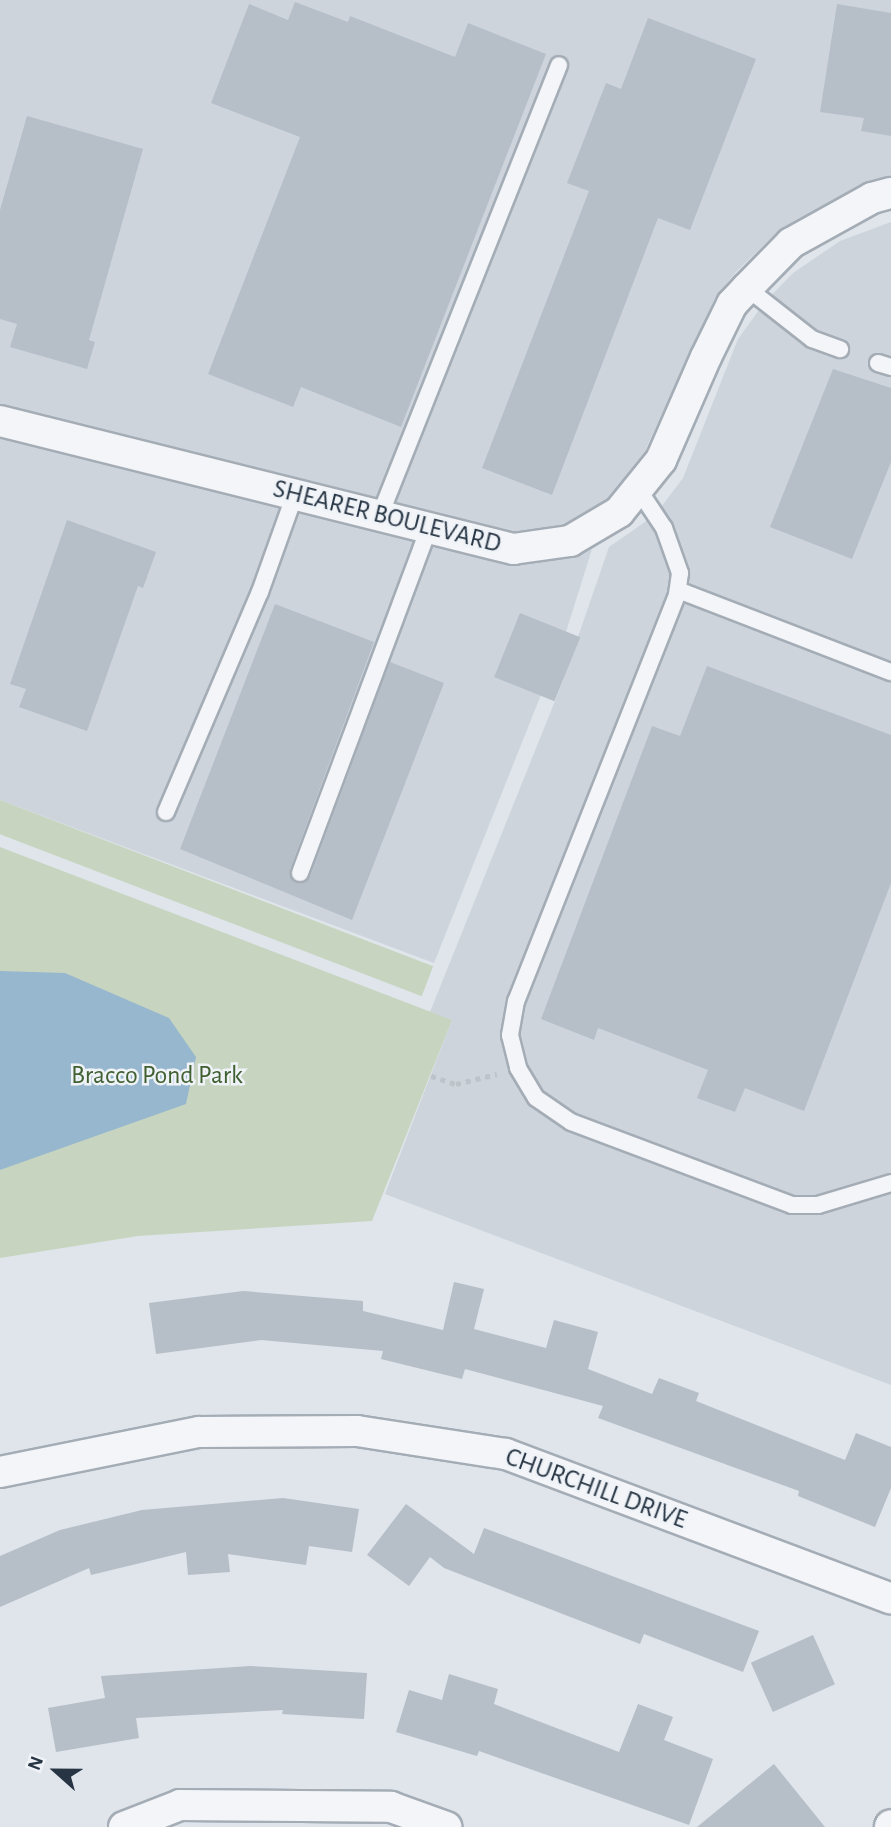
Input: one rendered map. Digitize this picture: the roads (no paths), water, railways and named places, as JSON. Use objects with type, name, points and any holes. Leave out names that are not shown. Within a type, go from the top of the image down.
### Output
[{"type":"street","name":"SHEARER BOULEVARD","points":[[0,421],[513,549],[570,541],[619,512],[661,460],[732,304],[754,280],[791,243],[872,198],[891,194]]},
{"type":"street","name":"CHURCHILL DRIVE","points":[[0,1472],[199,1432],[356,1431],[506,1454],[891,1599]]},
{"type":"street","points":[[124,1827],[180,1805],[391,1807],[446,1827]]},
{"type":"lane","points":[[380,515],[559,65]]},
{"type":"lane","points":[[754,280],[812,340],[840,349]]},
{"type":"lane","points":[[638,489],[664,528],[680,573],[678,590],[516,1001],[510,1035],[518,1068],[536,1098],[571,1122],[792,1205],[818,1205],[891,1183]]},
{"type":"lane","points":[[166,812],[260,592],[295,494]]},
{"type":"lane","points":[[300,873],[429,528]]},
{"type":"lane","points":[[678,590],[891,672]]},
{"type":"water","points":[[0,971],[65,973],[169,1018],[196,1057],[186,1104],[0,1170]]},
{"type":"park label","name":"Bracco Pond Park","points":[[157,1076]]}]
